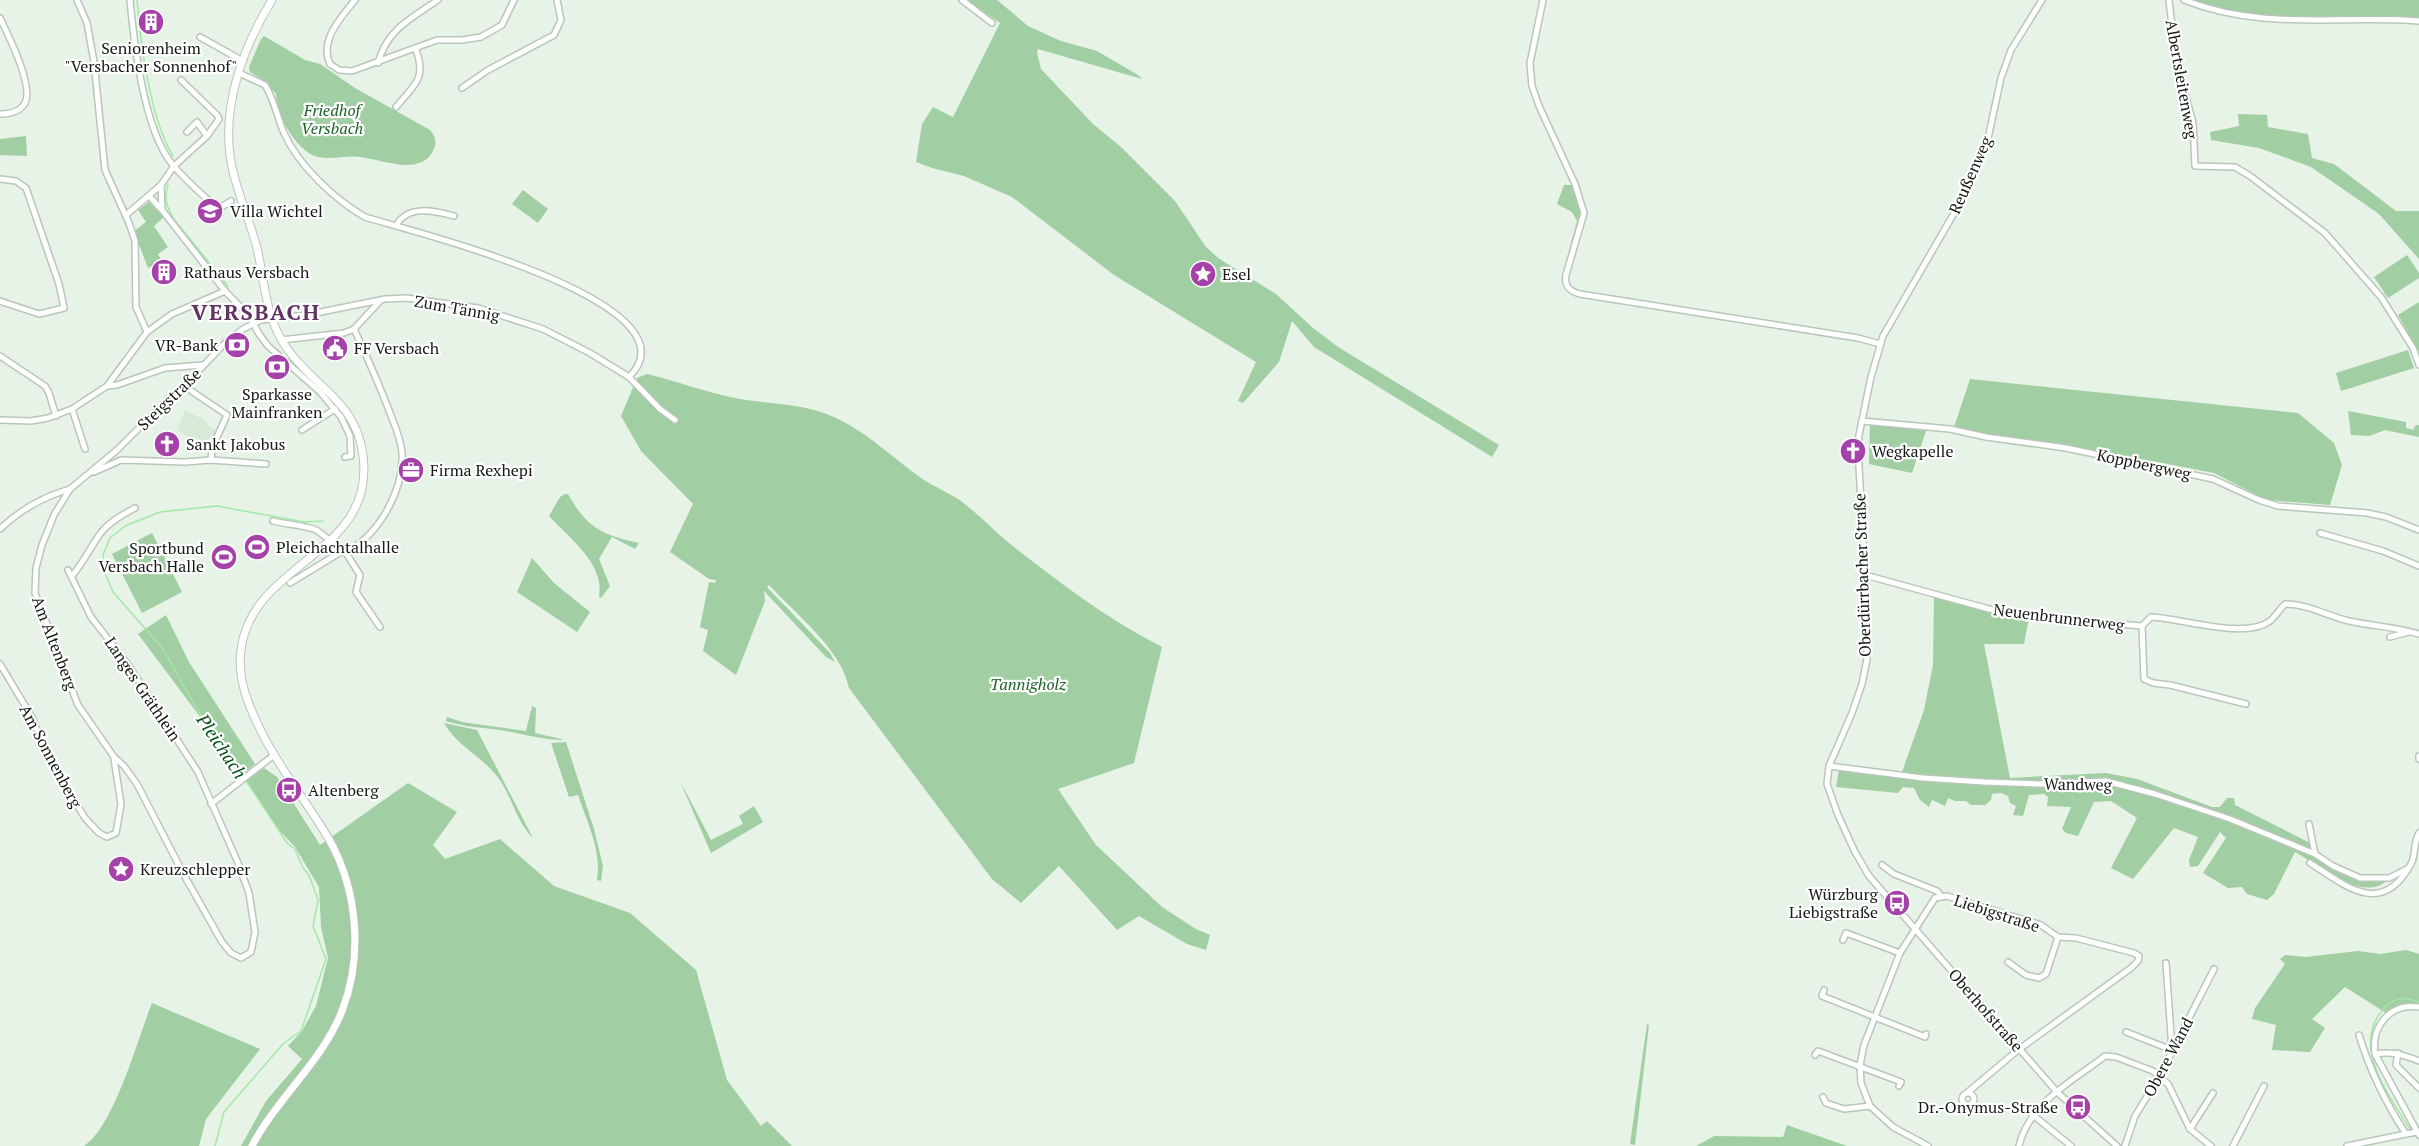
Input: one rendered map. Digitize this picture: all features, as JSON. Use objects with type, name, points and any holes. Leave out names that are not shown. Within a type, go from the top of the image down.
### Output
[{"type":"main road","points":[[252,1146],[273,1111],[329,1040],[342,1011],[350,985],[355,955],[355,934],[349,894],[337,856],[274,755],[247,698],[241,676],[240,653],[246,627],[256,608],[274,587],[289,579],[332,540],[351,517],[363,488],[364,471],[361,441],[350,415],[341,403],[294,359],[281,340],[266,300],[253,233],[232,167],[229,149],[229,114],[243,61],[272,0]]},
{"type":"street","points":[[77,0],[87,23],[94,62],[105,173],[126,215],[137,249],[136,307],[147,332]]},
{"type":"street","points":[[130,0],[138,61],[158,138],[174,166],[218,209],[231,201]]},
{"type":"street","points":[[355,0],[328,41],[326,51],[329,62],[335,69],[347,72],[416,50],[437,40],[472,39],[495,31],[504,22],[513,0]]},
{"type":"street","points":[[378,63],[384,45],[393,33],[438,0]]},
{"type":"street","points":[[462,88],[488,70],[554,35],[561,20],[557,0]]},
{"type":"street","points":[[962,0],[992,23]]},
{"type":"street","points":[[1543,0],[1530,63],[1532,86],[1575,184],[1584,213],[1566,275],[1566,285],[1570,290],[1624,301],[1858,338],[1880,344]]},
{"type":"street","name":"Reußenweg","points":[[1880,344],[1964,196],[1987,143],[2001,78],[2011,50],[2042,0]]},
{"type":"street","name":"Albertsleitenweg","points":[[2169,0],[2176,61],[2193,123],[2195,166],[2235,167],[2325,233],[2381,297],[2413,348],[2419,365]]},
{"type":"street","points":[[2184,0],[2210,10],[2263,19],[2317,22],[2344,19],[2419,21]]},
{"type":"street","points":[[0,18],[16,53],[27,90],[27,98],[21,109],[0,114]]},
{"type":"street","points":[[200,37],[243,61]]},
{"type":"street","points":[[396,107],[421,74],[421,65],[416,50]]},
{"type":"street","points":[[239,73],[265,85],[287,138],[303,162],[346,205],[365,217],[515,263],[574,289],[606,307],[631,328],[641,351],[634,371],[629,377]]},
{"type":"street","points":[[126,215],[161,185],[174,166],[218,123],[217,114],[181,80]]},
{"type":"street","points":[[187,132],[197,122],[207,136]]},
{"type":"street","points":[[0,179],[16,181],[26,188],[59,284],[64,308],[39,314],[0,301]]},
{"type":"street","points":[[161,185],[162,210]]},
{"type":"street","points":[[149,196],[253,323],[268,346],[320,392],[335,410],[344,423],[352,443],[351,456],[345,457]]},
{"type":"street","points":[[396,226],[406,215],[417,211],[454,216]]},
{"type":"street","points":[[0,420],[31,421],[56,416],[72,409],[106,386],[147,332],[172,314],[225,291]]},
{"type":"street","name":"Zum Tännig","points":[[272,319],[381,300],[407,298],[460,305],[498,314],[543,329],[590,353],[629,377],[660,409],[675,420]]},
{"type":"street","points":[[281,340],[344,333],[354,329],[381,300]]},
{"type":"street","name":"Steigstraße","points":[[70,489],[117,450],[234,335],[253,323],[272,319]]},
{"type":"street","points":[[289,579],[356,546],[369,535],[386,512],[397,488],[402,452],[397,432],[380,386],[354,329]]},
{"type":"street","name":"Oberdürrbacher Straße","points":[[1863,866],[1829,792],[1829,766],[1852,713],[1862,684],[1867,659],[1858,455],[1862,421],[1880,344]]},
{"type":"street","points":[[0,356],[45,386],[56,416]]},
{"type":"street","points":[[106,386],[117,385],[165,368],[203,365]]},
{"type":"street","points":[[184,386],[227,415],[212,448],[211,460]]},
{"type":"street","points":[[72,409],[85,449]]},
{"type":"street","points":[[302,430],[335,410]]},
{"type":"street","name":"Koppbergweg","points":[[1862,421],[1950,429],[1986,437],[2066,448],[2213,479],[2278,506],[2367,513],[2386,517],[2419,530]]},
{"type":"street","points":[[86,475],[121,460],[170,462],[211,460],[266,464]]},
{"type":"street","points":[[0,529],[32,504],[70,489]]},
{"type":"street","name":"Am Altenberg","points":[[70,489],[54,515],[42,545],[36,568],[35,593],[78,705],[114,758],[124,766],[137,784],[175,858]]},
{"type":"street","points":[[72,576],[101,533],[117,518],[135,508]]},
{"type":"street","points":[[273,521],[296,527],[314,528],[344,550],[360,575],[356,592],[380,627]]},
{"type":"street","points":[[2320,533],[2384,551],[2419,566]]},
{"type":"street","name":"Langes Gräthlein","points":[[68,570],[91,617],[119,652],[187,754],[211,804],[249,893],[255,932],[251,952],[248,955],[241,957],[231,953],[222,942],[175,858]]},
{"type":"street","name":"Neuenbrunnerweg","points":[[1864,575],[1989,609],[2021,615],[2142,626],[2151,617],[2168,617],[2198,625],[2254,628],[2271,621],[2285,604],[2298,604],[2350,621],[2390,626],[2419,634]]},
{"type":"street","points":[[2142,626],[2144,679],[2246,704]]},
{"type":"street","points":[[2390,637],[2411,632]]},
{"type":"street","name":"Am Sonnenberg","points":[[0,664],[33,719],[45,752],[85,818],[99,833],[107,837],[112,836]]},
{"type":"street","points":[[211,804],[274,755]]},
{"type":"street","name":"Am Altenberg","points":[[112,836],[116,833],[118,826],[121,804],[114,758]]},
{"type":"street","name":"Wandweg","points":[[1829,766],[1923,778],[1984,782],[2040,784],[2106,782],[2155,794],[2230,819],[2314,854],[2333,866],[2360,878],[2389,878],[2407,869]]},
{"type":"street","points":[[2309,824],[2314,854]]},
{"type":"street","points":[[2310,863],[2350,889],[2374,895],[2389,890],[2411,865],[2415,839],[2419,833]]},
{"type":"street","points":[[1882,865],[1894,874],[1937,891],[1941,896]]},
{"type":"street","name":"Oberhofstraße","points":[[1863,866],[1915,930],[2057,1092],[2117,1146]]},
{"type":"street","name":"Liebigstraße","points":[[1860,1065],[1874,1017],[1900,953],[1932,901],[1941,896],[2041,925],[2058,937],[2076,938],[2139,956],[2138,961],[2131,968],[2020,1049]]},
{"type":"street","points":[[1843,940],[1846,933],[1900,953]]},
{"type":"street","name":"Liebigstraße","points":[[2008,962],[2026,975],[2039,978],[2046,974],[2058,937]]},
{"type":"street","points":[[2126,1032],[2172,1050],[2166,963]]},
{"type":"street","name":"Obere Wand","points":[[2125,1146],[2135,1116],[2159,1077],[2214,969]]},
{"type":"street","points":[[1824,990],[1822,996],[1925,1037],[1926,1034]]},
{"type":"street","points":[[2346,1146],[2418,1133],[2416,1125],[2375,1054],[2375,1037],[2380,1023],[2393,1010],[2406,1006],[2419,1007]]},
{"type":"street","points":[[2359,1035],[2370,1070],[2406,1134]]},
{"type":"street","points":[[1968,1092],[2020,1049]]},
{"type":"street","points":[[1815,1055],[1818,1051],[1860,1065],[1901,1082],[1899,1086]]},
{"type":"street","points":[[2375,1054],[2398,1053],[2419,1061]]},
{"type":"street","points":[[2398,1053],[2396,1065],[2419,1088]]},
{"type":"street","points":[[2019,1146],[2021,1137],[2034,1115],[2057,1092],[2105,1056],[2116,1057],[2153,1071],[2168,1084],[2190,1129],[2211,1146]]},
{"type":"street","points":[[1860,1065],[1861,1083],[1870,1106],[1915,1143],[1928,1146]]},
{"type":"street","points":[[2233,1146],[2264,1086]]},
{"type":"street","points":[[2190,1129],[2213,1093]]},
{"type":"street","points":[[1823,1097],[1826,1103],[1844,1109],[1870,1106]]},
{"type":"street","points":[[2034,1115],[2071,1146]]},
{"type":"shaded area","name":"Sankt Jakobus","points":[[185,410],[206,421],[208,426],[217,431],[209,446],[177,431]]},
{"type":"green space","points":[[967,0],[997,0],[1028,26],[1061,41],[1097,51],[1138,75],[1142,79],[1038,49],[1037,53],[1041,69],[1093,124],[1121,147],[1175,201],[1206,247],[1218,258],[1276,294],[1313,328],[1338,347],[1499,445],[1492,457],[1314,347],[1292,321],[1279,362],[1243,403],[1238,401],[1256,362],[1114,275],[1012,197],[964,176],[916,162],[922,124],[933,107],[953,117],[1000,23]]},
{"type":"green space","points":[[2190,0],[2419,0],[2419,19],[2389,16],[2317,19],[2239,15]]},
{"type":"green space","name":"Friedhof Versbach","points":[[264,36],[305,60],[320,64],[355,88],[430,130],[435,140],[433,151],[427,159],[410,165],[369,158],[323,158],[310,154],[289,132],[280,112],[276,94],[263,80],[250,72],[249,67]]},
{"type":"green space","points":[[2238,114],[2267,115],[2268,127],[2308,134],[2312,158],[2334,164],[2396,211],[2419,211],[2419,259],[2379,214],[2311,167],[2259,148],[2211,140],[2210,132],[2239,126]]},
{"type":"green space","points":[[26,136],[27,156],[0,155],[0,139]]},
{"type":"green space","points":[[1564,185],[1572,185],[1581,213],[1562,277],[1577,221],[1572,212],[1557,204]]},
{"type":"green space","points":[[523,190],[548,209],[538,223],[512,204]]},
{"type":"green space","points":[[149,202],[164,217],[154,226],[168,247],[158,254],[162,261],[148,268],[134,231],[146,222],[138,210]]},
{"type":"green space","points":[[2407,255],[2419,273],[2419,278],[2388,298],[2374,277]]},
{"type":"green space","points":[[2419,302],[2419,352],[2398,315]]},
{"type":"green space","points":[[2408,350],[2414,368],[2341,391],[2336,373]]},
{"type":"green space","name":"Tannigholz","points":[[647,374],[735,398],[811,409],[848,424],[870,438],[921,478],[961,501],[1012,545],[1071,590],[1124,626],[1162,647],[1134,763],[1058,789],[1096,845],[1162,907],[1196,929],[1210,935],[1206,950],[1187,944],[1139,916],[1117,930],[1059,866],[1021,903],[992,879],[849,688],[845,674],[827,646],[769,585],[767,587],[830,653],[835,662],[826,657],[764,591],[765,601],[736,675],[703,651],[708,630],[700,627],[709,582],[715,583],[716,580],[709,579],[670,552],[693,504],[641,451],[621,416],[637,378]]},
{"type":"green space","points":[[1970,379],[2298,413],[2334,443],[2342,465],[2330,505],[2267,500],[2214,473],[2057,443],[1993,436],[1954,427]]},
{"type":"green space","points":[[2348,411],[2406,422],[2406,428],[2413,430],[2416,425],[2419,425],[2419,437],[2385,430],[2369,436],[2351,435]]},
{"type":"green space","points":[[1870,423],[1927,428],[1912,473],[1869,464]]},
{"type":"green space","points":[[568,494],[582,515],[597,528],[615,537],[639,543],[635,549],[612,537],[599,559],[610,586],[601,598],[597,573],[591,562],[549,516],[560,497]]},
{"type":"green space","points":[[152,533],[182,592],[142,613],[112,554]]},
{"type":"green space","points":[[532,558],[554,583],[590,612],[577,632],[517,592]]},
{"type":"green space","points":[[1934,596],[2029,618],[2024,644],[1984,644],[2010,778],[2106,773],[2137,779],[2212,807],[2220,807],[2227,798],[2234,798],[2235,805],[2310,843],[2314,856],[2332,866],[2357,877],[2387,879],[2386,881],[2376,887],[2353,885],[2295,852],[2274,894],[2267,900],[2247,894],[2242,887],[2228,888],[2203,873],[2226,838],[2220,832],[2198,866],[2190,867],[2189,860],[2198,837],[2174,828],[2133,879],[2111,868],[2137,818],[2111,801],[2094,802],[2078,836],[2066,833],[2062,829],[2071,807],[2047,806],[2048,797],[2044,794],[2029,795],[2023,816],[2013,815],[2016,806],[2010,803],[2008,796],[2001,793],[1992,794],[1991,800],[1985,805],[1971,805],[1966,801],[1955,801],[1948,798],[1945,806],[1932,800],[1929,807],[1920,800],[1914,788],[1903,787],[1898,793],[1836,787],[1839,770],[1924,779],[1927,775],[1902,772],[1924,710],[1933,665]]},
{"type":"green space","points":[[166,615],[189,662],[255,764],[241,776],[207,726],[138,634]]},
{"type":"green space","points":[[532,706],[536,708],[535,733],[565,740],[540,738],[446,721],[447,717],[462,722],[526,731]]},
{"type":"green space","points":[[444,723],[477,730],[533,838],[524,827],[497,776],[457,740]]},
{"type":"green space","points":[[566,742],[594,829],[603,866],[601,881],[597,880],[596,847],[578,795],[569,797],[551,743]]},
{"type":"green space","points":[[264,768],[277,777],[320,845],[408,783],[457,812],[433,845],[445,859],[500,839],[554,886],[630,913],[696,970],[727,1080],[761,1126],[767,1121],[792,1146],[241,1146],[266,1101],[302,1059],[288,1046],[302,1031],[316,1006],[328,958],[321,927],[319,887],[295,847],[280,831],[246,781]]},
{"type":"green space","points":[[680,781],[711,840],[743,824],[739,816],[754,806],[763,822],[711,853]]},
{"type":"green space","points":[[2406,950],[2419,954],[2419,1004],[2401,1004],[2386,1013],[2345,987],[2312,1019],[2325,1028],[2310,1052],[2272,1050],[2276,1025],[2252,1019],[2255,1008],[2285,964],[2280,959],[2285,955],[2305,957],[2358,951],[2380,954]]},
{"type":"green space","points":[[152,1003],[260,1049],[206,1119],[199,1146],[84,1146],[95,1136],[115,1102]]},
{"type":"green space","points":[[1647,1024],[1649,1025],[1635,1145],[1630,1144]]},
{"type":"green space","points":[[1787,1125],[1847,1146],[1696,1146],[1714,1136],[1783,1137]]},
{"type":"waterway","name":"Pleichach","points":[[137,0],[148,81],[159,123],[173,156]]},
{"type":"waterway","name":"Pleichach","points":[[168,184],[166,201],[173,218],[228,286]]},
{"type":"waterway","name":"Pleichach","points":[[243,775],[198,711],[163,649],[113,592],[104,571],[103,555],[110,538],[125,526],[160,512],[217,506],[304,522],[323,521]]},
{"type":"waterway","name":"Pleichach","points":[[215,1146],[224,1112],[283,1044],[301,1031],[326,959],[313,926],[318,900],[309,875],[303,868],[295,849],[287,843],[245,779]]},
{"type":"waterway","points":[[2410,1129],[2392,1101],[2376,1069],[2371,1037],[2375,1022],[2385,1007],[2393,1001],[2410,999],[2419,1002]]},
{"type":"place","name":"Seniorenheim \"Versbacher Sonnenhof\"","points":[[151,22]]},
{"type":"place","name":"Villa Wichtel","points":[[210,211]]},
{"type":"place","name":"Rathaus Versbach","points":[[164,272]]},
{"type":"place","name":"Esel","points":[[1203,274]]},
{"type":"place","name":"VR-Bank","points":[[237,345]]},
{"type":"place","name":"FF Versbach","points":[[335,348]]},
{"type":"place","name":"Sparkasse Mainfranken","points":[[277,367]]},
{"type":"place","name":"Sankt Jakobus","points":[[167,444]]},
{"type":"place","name":"Wegkapelle","points":[[1853,451]]},
{"type":"place","name":"Firma Rexhepi","points":[[411,470]]},
{"type":"place","name":"Pleichachtalhalle","points":[[257,547]]},
{"type":"place","name":"Sportbund Versbach Halle","points":[[224,557]]},
{"type":"place","name":"Altenberg","points":[[289,790]]},
{"type":"place","name":"Kreuzschlepper","points":[[121,869]]},
{"type":"place","name":"Würzburg Liebigstraße","points":[[1897,903]]},
{"type":"place","name":"Dr.-Onymus-Straße","points":[[2078,1107]]},
{"type":"district","name":"VERSBACH","points":[[256,311]]}]
